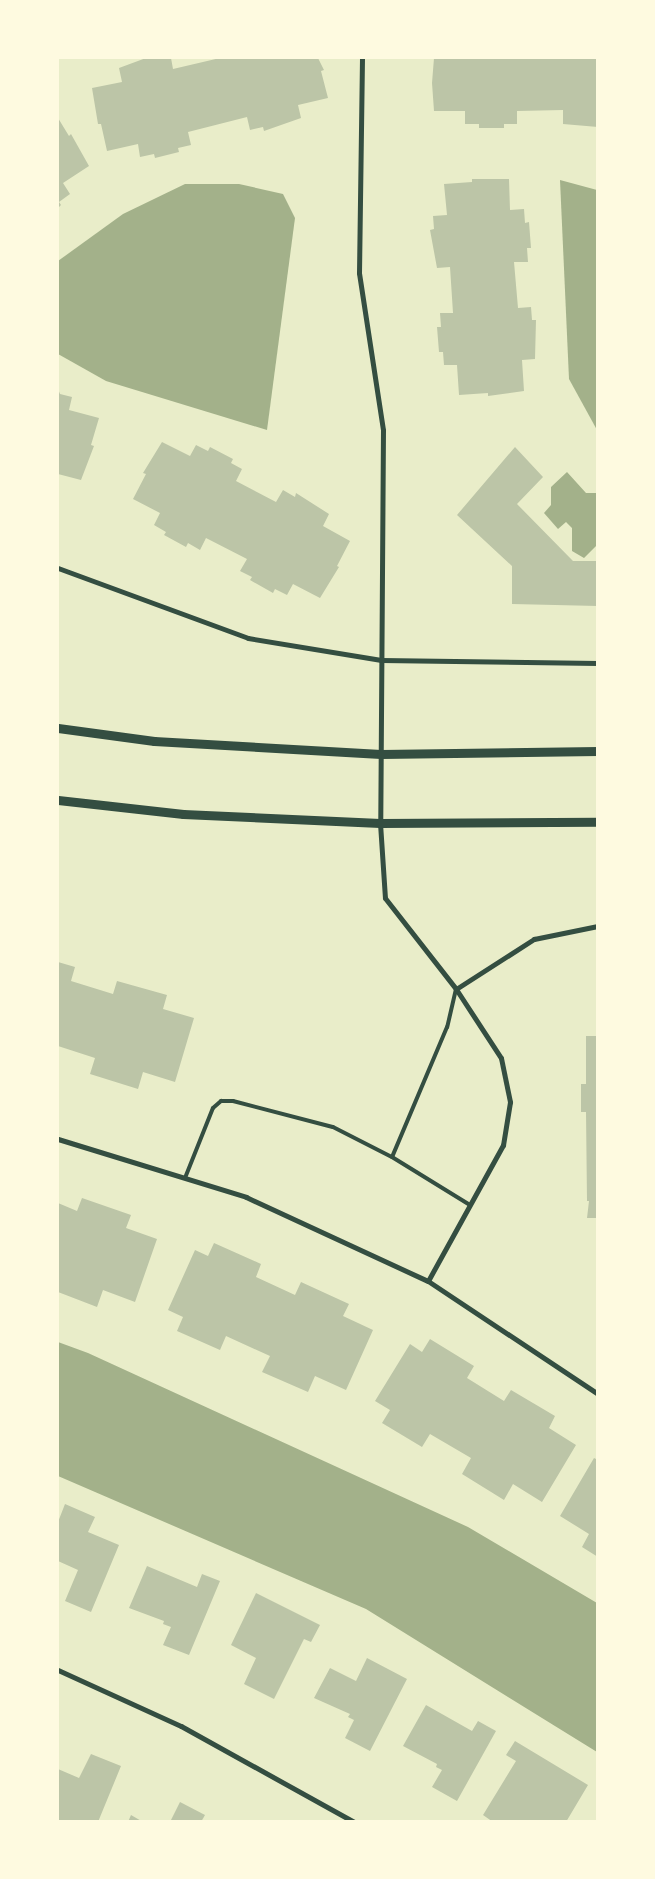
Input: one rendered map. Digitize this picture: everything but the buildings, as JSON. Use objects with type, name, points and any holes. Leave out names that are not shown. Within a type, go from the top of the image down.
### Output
[{"type":"street","points":[[362,58],[359,273],[383,430],[380,823],[385,898],[456,989],[501,1058],[510,1102],[503,1145],[428,1281]]},
{"type":"street","points":[[58,568],[248,638],[381,660],[598,663]]},
{"type":"street","points":[[58,728],[154,741],[381,754],[598,751]]},
{"type":"street","points":[[58,800],[183,814],[380,823],[598,822]]},
{"type":"street","points":[[456,989],[534,939],[598,926]]},
{"type":"street","points":[[58,1139],[246,1197],[428,1281],[598,1394]]},
{"type":"street","points":[[58,1670],[181,1726],[354,1822]]},
{"type":"lane","points":[[392,1157],[447,1028],[456,989]]},
{"type":"lane","points":[[185,1178],[213,1108],[221,1101],[233,1101],[332,1127],[392,1157],[470,1205]]},
{"type":"shaded area","points":[[560,180],[597,190],[597,430],[569,379]]},
{"type":"shaded area","points":[[185,184],[239,184],[283,194],[295,218],[267,430],[106,381],[58,354],[58,261],[123,214]]},
{"type":"shaded area","points":[[567,472],[586,493],[597,493],[597,545],[584,558],[572,551],[572,528],[566,522],[558,529],[544,513],[551,505],[551,487]]},
{"type":"shaded area","points":[[58,1342],[88,1353],[468,1527],[597,1603],[597,1752],[366,1609],[58,1476]]}]
